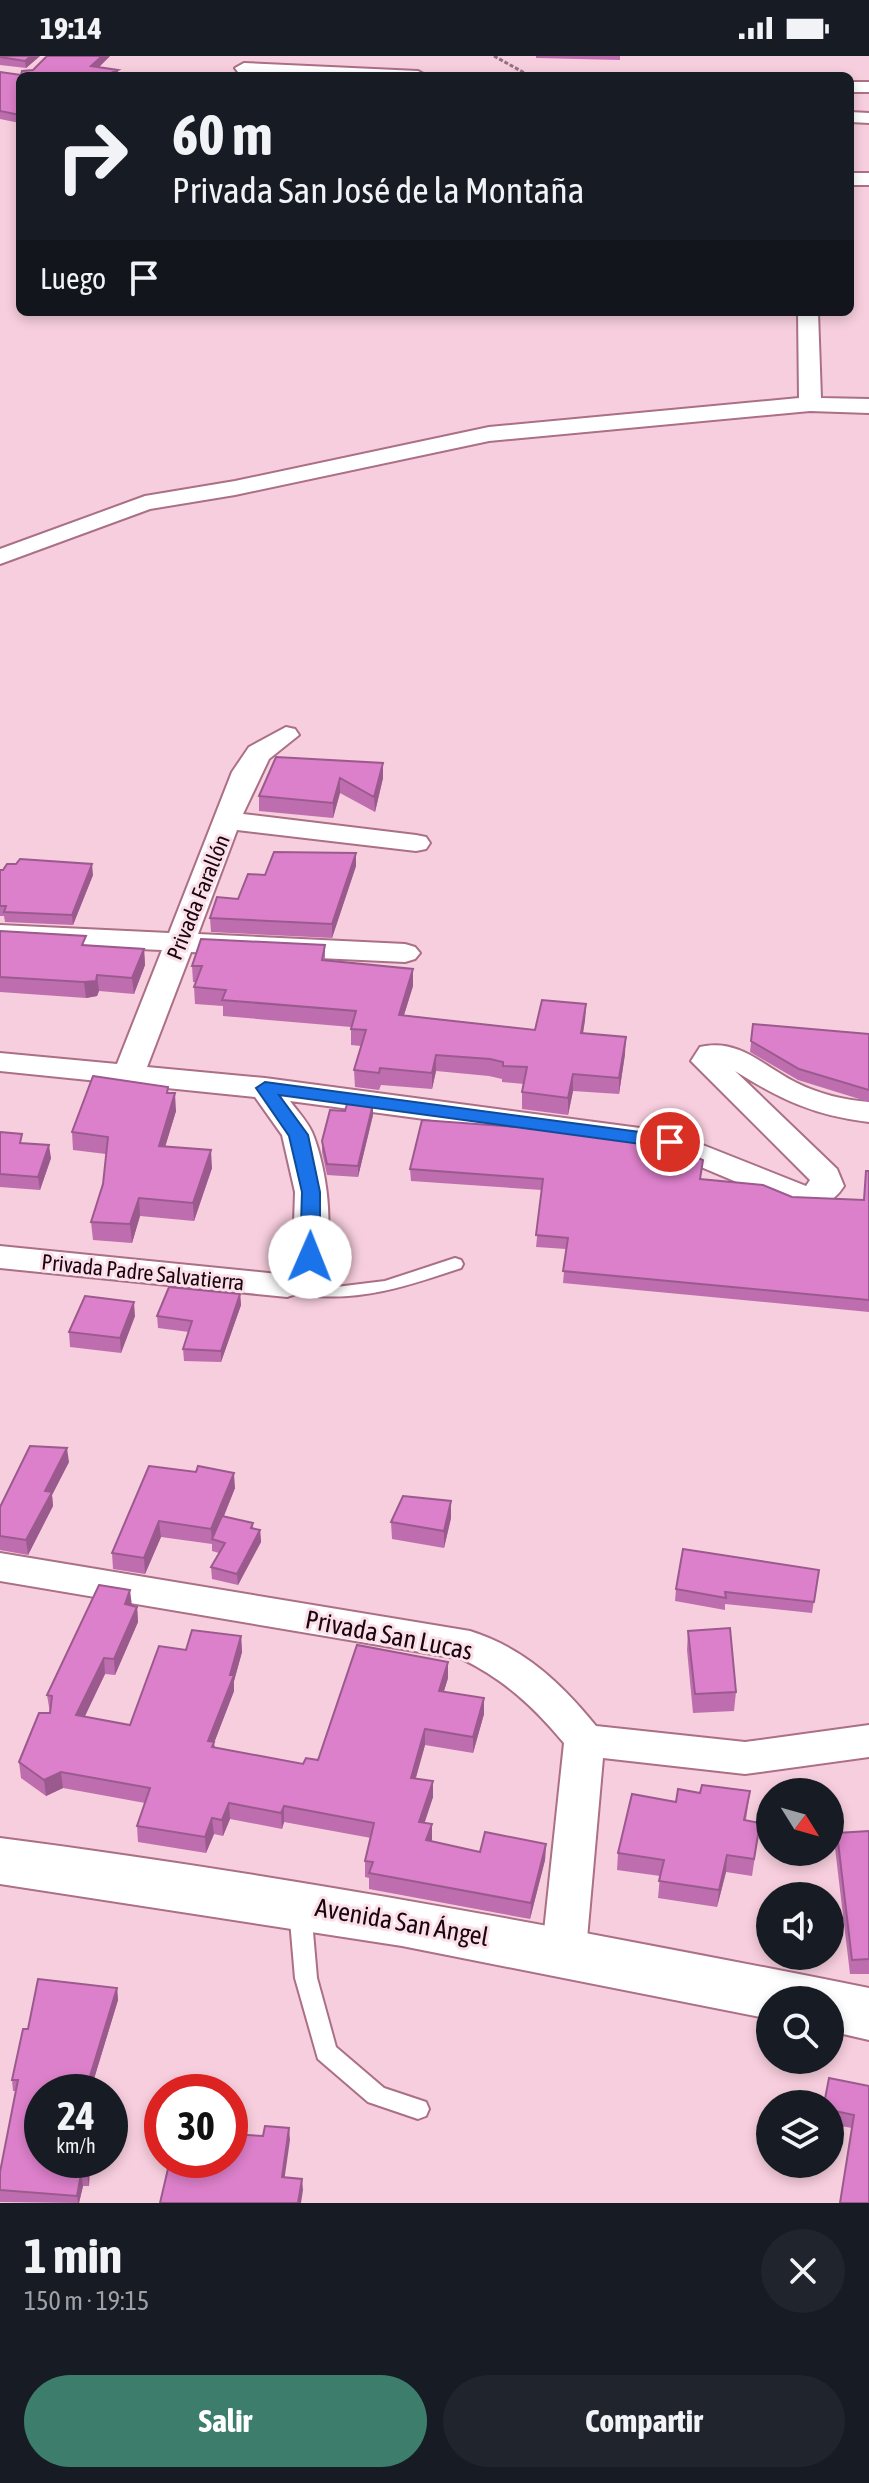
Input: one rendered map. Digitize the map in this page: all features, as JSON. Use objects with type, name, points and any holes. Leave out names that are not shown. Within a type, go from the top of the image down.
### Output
[{"type":"main road","name":"Avenida San Ángel","points":[[0,1861],[180,1884],[299,1904],[564,1950],[756,1990]]},
{"type":"street","points":[[244,68],[331,72]]},
{"type":"street","points":[[808,316],[810,404]]},
{"type":"street","points":[[0,557],[145,503],[235,488],[489,434],[810,404],[869,406]]},
{"type":"street","name":"Privada Farallón","points":[[129,1073],[246,772],[259,753],[286,735]]},
{"type":"street","points":[[229,821],[416,843]]},
{"type":"street","points":[[0,934],[405,953]]},
{"type":"street","points":[[0,1062],[265,1088],[670,1142],[791,1195],[813,1197],[828,1186],[825,1176],[707,1061],[711,1054],[723,1053],[738,1059],[784,1088],[846,1111],[869,1112]]},
{"type":"street","points":[[265,1088],[298,1135],[311,1192],[310,1257],[287,1286]]},
{"type":"street","name":"Privada Padre Salvatierra","points":[[0,1257],[287,1286]]},
{"type":"street","name":"Privada San Lucas","points":[[0,1567],[470,1646],[514,1666],[541,1687],[584,1740]]},
{"type":"street","points":[[564,1950],[584,1740],[745,1758],[869,1741]]},
{"type":"lane","points":[[287,1286],[336,1293],[387,1286],[455,1264]]},
{"type":"lane","points":[[299,1904],[306,1978],[326,2052],[376,2095],[418,2109]]},
{"type":"path","points":[[494,56],[523,72]]},
{"type":"building","points":[[0,56],[31,56],[25,61]]},
{"type":"building","points":[[47,56],[102,56],[91,66],[118,70],[22,72],[33,70]]},
{"type":"building","points":[[0,72],[16,74],[16,114],[0,111]]},
{"type":"building","points":[[276,757],[383,763],[374,797],[340,778],[333,803],[259,796]]},
{"type":"building","points":[[274,852],[356,853],[332,924],[210,918],[217,897],[238,899],[248,874],[265,875]]},
{"type":"building","points":[[20,859],[92,864],[72,915],[4,912],[6,906],[0,906],[0,870],[7,864],[16,864]]},
{"type":"building","points":[[0,931],[86,936],[82,945],[144,949],[132,978],[97,975],[96,981],[84,982],[0,977]]},
{"type":"building","points":[[201,939],[325,945],[322,960],[413,969],[399,1015],[535,1030],[542,1000],[586,1004],[581,1033],[626,1037],[619,1078],[573,1074],[568,1098],[522,1092],[527,1067],[503,1066],[503,1062],[490,1059],[436,1055],[432,1073],[380,1068],[379,1073],[354,1070],[366,1030],[351,1029],[356,1011],[222,1000],[226,990],[194,987],[202,966],[192,966]]},
{"type":"building","points":[[753,1024],[869,1034],[869,1090],[799,1069],[751,1041]]},
{"type":"building","points":[[93,1076],[168,1087],[167,1093],[175,1093],[159,1146],[211,1150],[193,1203],[139,1198],[130,1224],[91,1222],[103,1184],[108,1137],[72,1132]]},
{"type":"building","points":[[348,1101],[373,1104],[358,1166],[327,1164],[322,1141],[330,1110],[345,1111]]},
{"type":"building","points":[[422,1120],[516,1127],[517,1123],[664,1143],[703,1160],[700,1179],[763,1185],[792,1197],[864,1200],[866,1171],[869,1171],[869,1300],[563,1271],[568,1238],[536,1235],[543,1179],[410,1169]]},
{"type":"building","points":[[0,1132],[22,1134],[20,1143],[49,1145],[38,1177],[0,1174]]},
{"type":"building","points":[[169,1287],[240,1294],[221,1351],[183,1349],[192,1321],[157,1316]]},
{"type":"building","points":[[85,1296],[134,1302],[120,1338],[69,1332]]},
{"type":"building","points":[[30,1446],[67,1448],[45,1491],[52,1492],[26,1540],[0,1536],[0,1507]]},
{"type":"building","points":[[149,1466],[196,1472],[198,1466],[234,1473],[211,1529],[159,1521],[144,1558],[112,1553]]},
{"type":"building","points":[[403,1496],[451,1501],[444,1531],[391,1522]]},
{"type":"building","points":[[222,1516],[253,1523],[251,1528],[260,1530],[237,1574],[211,1567],[225,1543],[212,1539]]},
{"type":"building","points":[[683,1549],[819,1570],[814,1602],[725,1592],[726,1598],[676,1589]]},
{"type":"building","points":[[99,1585],[130,1590],[125,1604],[137,1607],[114,1659],[104,1658],[76,1715],[130,1725],[159,1646],[186,1650],[192,1630],[241,1636],[230,1675],[234,1675],[208,1741],[214,1742],[212,1747],[303,1764],[306,1758],[318,1760],[357,1645],[448,1662],[439,1691],[484,1698],[473,1737],[425,1729],[411,1778],[433,1781],[419,1822],[432,1824],[426,1840],[480,1852],[485,1832],[546,1844],[531,1903],[369,1873],[373,1862],[365,1861],[374,1823],[284,1806],[281,1813],[229,1803],[222,1820],[212,1818],[205,1837],[137,1826],[150,1788],[61,1772],[44,1780],[19,1762],[39,1713],[50,1713],[52,1696],[47,1695]]},
{"type":"building","points":[[730,1628],[736,1692],[695,1694],[688,1631]]},
{"type":"building","points":[[702,1785],[750,1791],[744,1820],[756,1822],[754,1859],[727,1855],[719,1890],[659,1881],[664,1860],[618,1853],[632,1794],[676,1802],[678,1789],[700,1793]]},
{"type":"building","points":[[869,1831],[869,1959],[852,1960],[841,1866],[844,1866],[844,1833]]},
{"type":"building","points":[[38,1979],[117,1988],[91,2074],[24,2074],[24,2178],[80,2178],[77,2196],[0,2190],[0,2172],[18,2080],[12,2080],[23,2029],[28,2029]]},
{"type":"building","points":[[829,2078],[869,2086],[869,2203],[840,2203],[854,2115],[844,2113],[844,2090],[827,2090]]},
{"type":"building","points":[[265,2126],[289,2128],[282,2177],[302,2179],[298,2203],[160,2203],[166,2178],[248,2178],[248,2135],[263,2136]]},
{"type":"route","points":[[310,1257],[311,1192],[298,1135],[265,1088],[670,1142]]}]
